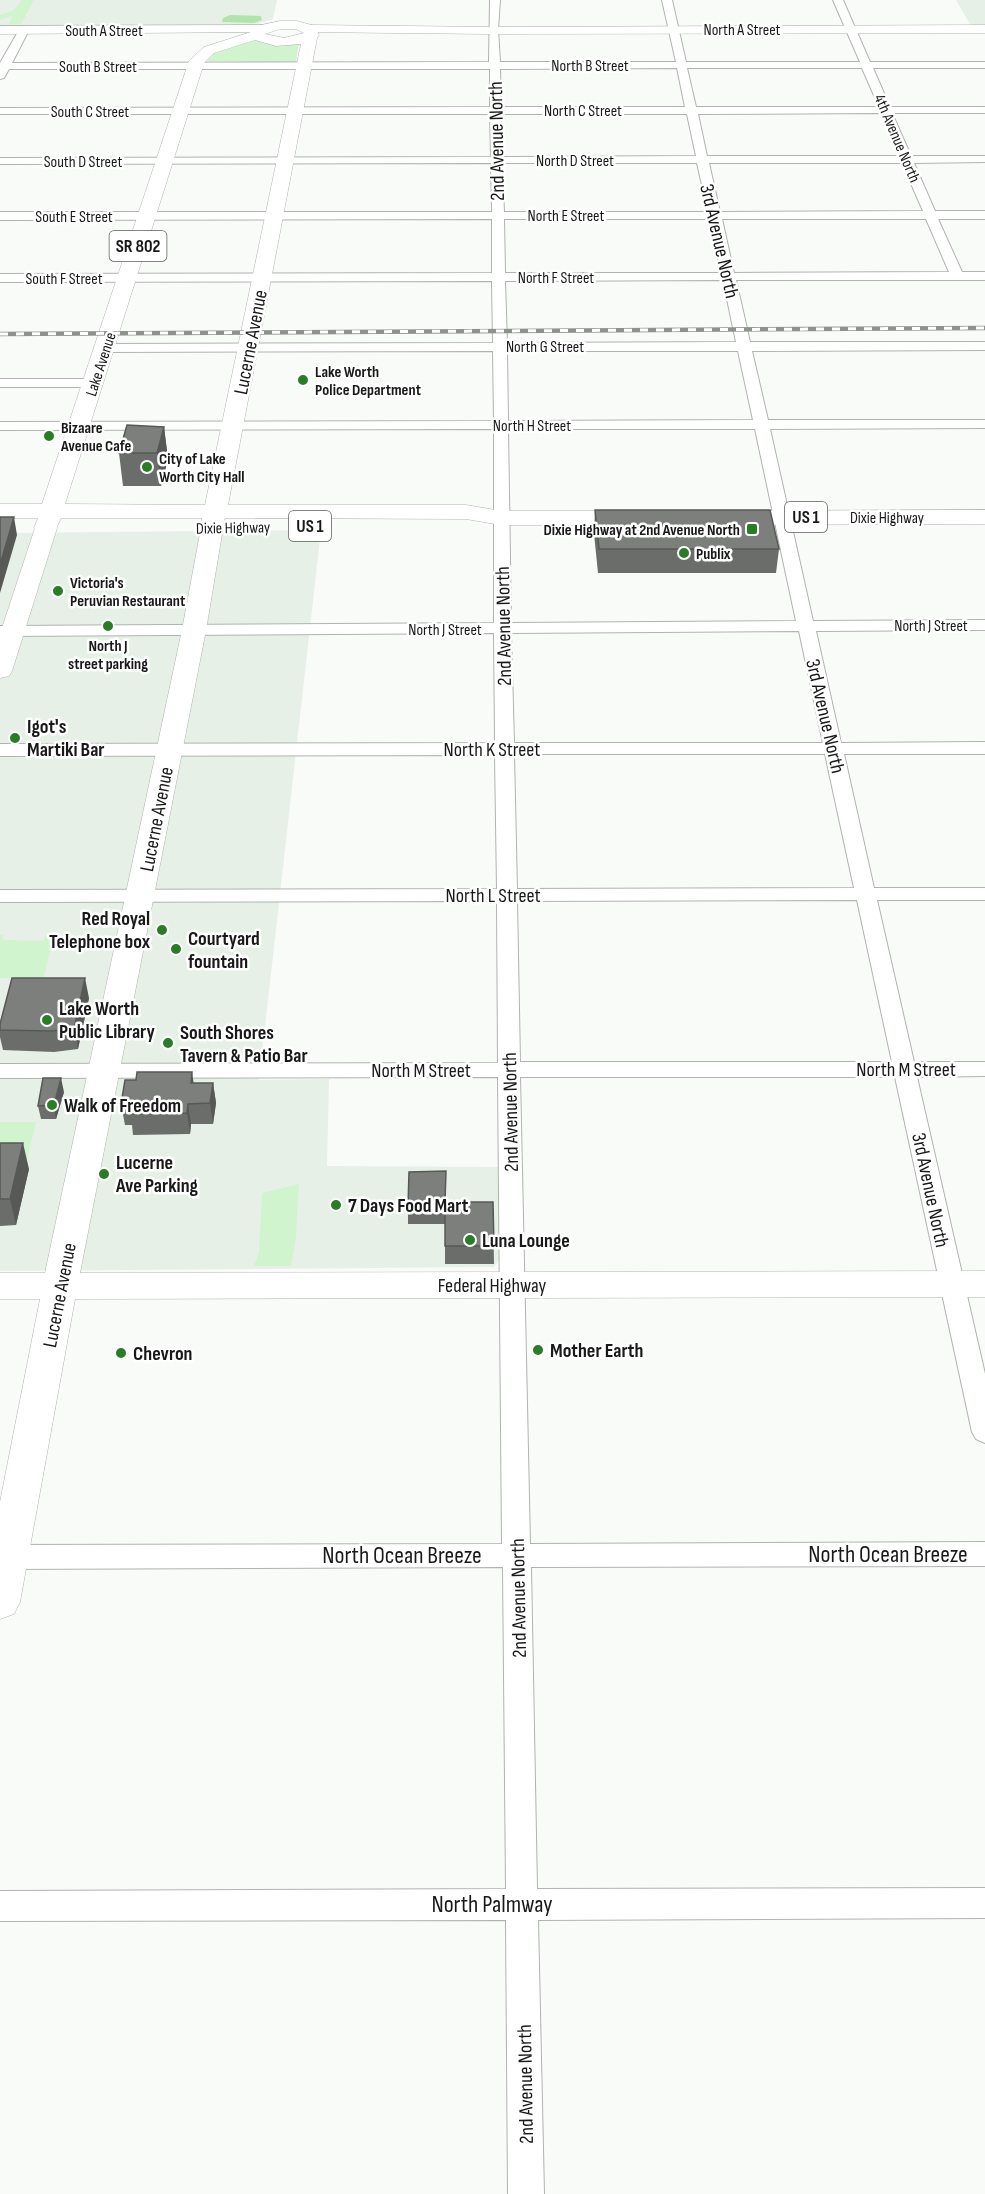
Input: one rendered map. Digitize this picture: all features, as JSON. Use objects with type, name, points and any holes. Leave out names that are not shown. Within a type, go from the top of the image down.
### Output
[{"type":"main road","points":[[197,62],[217,46],[261,31],[283,20],[293,11],[309,32],[298,40],[280,41],[266,40],[261,31]]},
{"type":"main road","name":"North A Street","points":[[309,32],[345,30],[985,29]]},
{"type":"main road","name":"South A Street","points":[[0,30],[215,30]]},
{"type":"main road","points":[[215,30],[261,31]]},
{"type":"main road","name":"Lake Avenue","points":[[0,671],[6,631],[49,519],[197,62],[215,30]]},
{"type":"main road","name":"Lucerne Avenue","points":[[0,1602],[5,1557],[106,1071],[194,630],[214,519],[305,66],[309,32]]},
{"type":"main road","name":"Dixie Highway","points":[[0,510],[49,519],[214,519],[466,524],[501,518],[661,518]]},
{"type":"main road","name":"Dixie Highway","points":[[707,518],[985,517]]},
{"type":"main road","name":"Dixie Highway","points":[[0,528],[49,519]]},
{"type":"main road","name":"Federal Highway","points":[[0,1286],[968,1285]]},
{"type":"street","name":"2nd Avenue North","points":[[495,0],[526,2194]]},
{"type":"street","name":"3rd Avenue North","points":[[667,0],[714,215],[746,346],[780,518],[905,1069],[968,1285],[985,1432]]},
{"type":"street","name":"4th Avenue North","points":[[838,0],[957,276]]},
{"type":"street","points":[[2,70],[24,30]]},
{"type":"street","name":"North B Street","points":[[197,62],[305,66],[985,65]]},
{"type":"street","name":"South B Street","points":[[2,70],[197,62]]},
{"type":"street","name":"North C Street","points":[[181,111],[985,110]]},
{"type":"street","name":"South C Street","points":[[0,111],[181,111]]},
{"type":"street","name":"North D Street","points":[[166,160],[985,159]]},
{"type":"street","name":"South D Street","points":[[0,161],[166,160]]},
{"type":"street","name":"North E Street","points":[[147,216],[985,215]]},
{"type":"street","name":"South E Street","points":[[0,216],[147,216]]},
{"type":"street","name":"North F Street","points":[[127,278],[985,276]]},
{"type":"street","name":"South F Street","points":[[0,278],[127,278]]},
{"type":"street","name":"North G Street","points":[[106,348],[985,346]]},
{"type":"street","points":[[0,383],[94,383]]},
{"type":"street","name":"North H Street","points":[[0,426],[985,424]]},
{"type":"street","name":"North J Street","points":[[6,631],[985,625]]},
{"type":"street","name":"North K Street","points":[[0,750],[985,748]]},
{"type":"street","name":"North L Street","points":[[0,896],[985,894]]},
{"type":"street","name":"North M Street","points":[[0,1071],[985,1069]]},
{"type":"street","name":"North Ocean Breeze","points":[[5,1557],[985,1554]]},
{"type":"street","name":"North Palmway","points":[[0,1906],[985,1903]]},
{"type":"shaded area","points":[[0,0],[277,0],[273,19],[251,26],[0,26]]},
{"type":"shaded area","points":[[22,0],[34,0],[21,24],[9,24],[12,16],[0,20],[0,15],[14,10]]},
{"type":"shaded area","points":[[956,0],[985,0],[985,26],[971,26]]},
{"type":"shaded area","points":[[230,15],[261,16],[262,20],[254,23],[222,22],[223,18]]},
{"type":"shaded area","points":[[256,40],[299,42],[296,63],[206,61],[206,57],[223,48]]},
{"type":"shaded area","points":[[321,530],[259,1080],[329,1079],[327,1166],[501,1167],[501,1258],[494,1267],[0,1271],[0,533]]},
{"type":"shaded area","points":[[48,932],[54,933],[39,998],[10,998],[14,978],[0,978],[0,935],[3,935],[3,940],[43,941]]},
{"type":"shaded area","points":[[0,1122],[36,1122],[27,1160],[0,1160]]},
{"type":"shaded area","points":[[299,1184],[296,1237],[291,1266],[254,1266],[259,1252],[262,1193]]},
{"type":"building","points":[[127,425],[164,427],[157,453],[119,453]]},
{"type":"building","points":[[595,510],[770,510],[779,549],[599,549]]},
{"type":"building","points":[[0,517],[14,517],[0,565]]},
{"type":"building","points":[[12,978],[85,978],[74,1029],[0,1030]]},
{"type":"building","points":[[137,1072],[192,1072],[191,1083],[213,1083],[210,1103],[188,1104],[187,1113],[130,1114],[132,1104],[121,1104],[125,1080],[136,1080]]},
{"type":"building","points":[[43,1078],[61,1078],[54,1105],[38,1106]]},
{"type":"building","points":[[0,1143],[23,1143],[10,1199],[0,1199]]},
{"type":"building","points":[[446,1171],[445,1202],[493,1202],[494,1246],[445,1246],[445,1206],[408,1206],[409,1172]]},
{"type":"railway","points":[[0,334],[985,328]]},
{"type":"place","name":"Lake Worth Police Department","points":[[303,380]]},
{"type":"place","name":"Bizaare Avenue Cafe","points":[[49,436]]},
{"type":"place","name":"City of Lake Worth City Hall","points":[[147,467]]},
{"type":"place","name":"Dixie Highway at 2nd Avenue North","points":[[752,529]]},
{"type":"place","name":"Publix","points":[[684,553]]},
{"type":"place","name":"Victoria's Peruvian Restaurant","points":[[58,591]]},
{"type":"place","name":"North J street parking","points":[[108,626]]},
{"type":"place","name":"Igot's Martiki Bar","points":[[15,738]]},
{"type":"place","name":"Red Royal Telephone box","points":[[162,930]]},
{"type":"place","name":"Courtyard fountain","points":[[176,949]]},
{"type":"place","name":"Lake Worth Public Library","points":[[47,1020]]},
{"type":"place","name":"South Shores Tavern & Patio Bar","points":[[168,1043]]},
{"type":"place","name":"Walk of Freedom","points":[[52,1105]]},
{"type":"place","name":"Lucerne Ave Parking","points":[[104,1174]]},
{"type":"place","name":"7 Days Food Mart","points":[[336,1205]]},
{"type":"place","name":"Luna Lounge","points":[[470,1240]]},
{"type":"place","name":"Mother Earth","points":[[538,1350]]},
{"type":"place","name":"Chevron","points":[[121,1353]]}]
